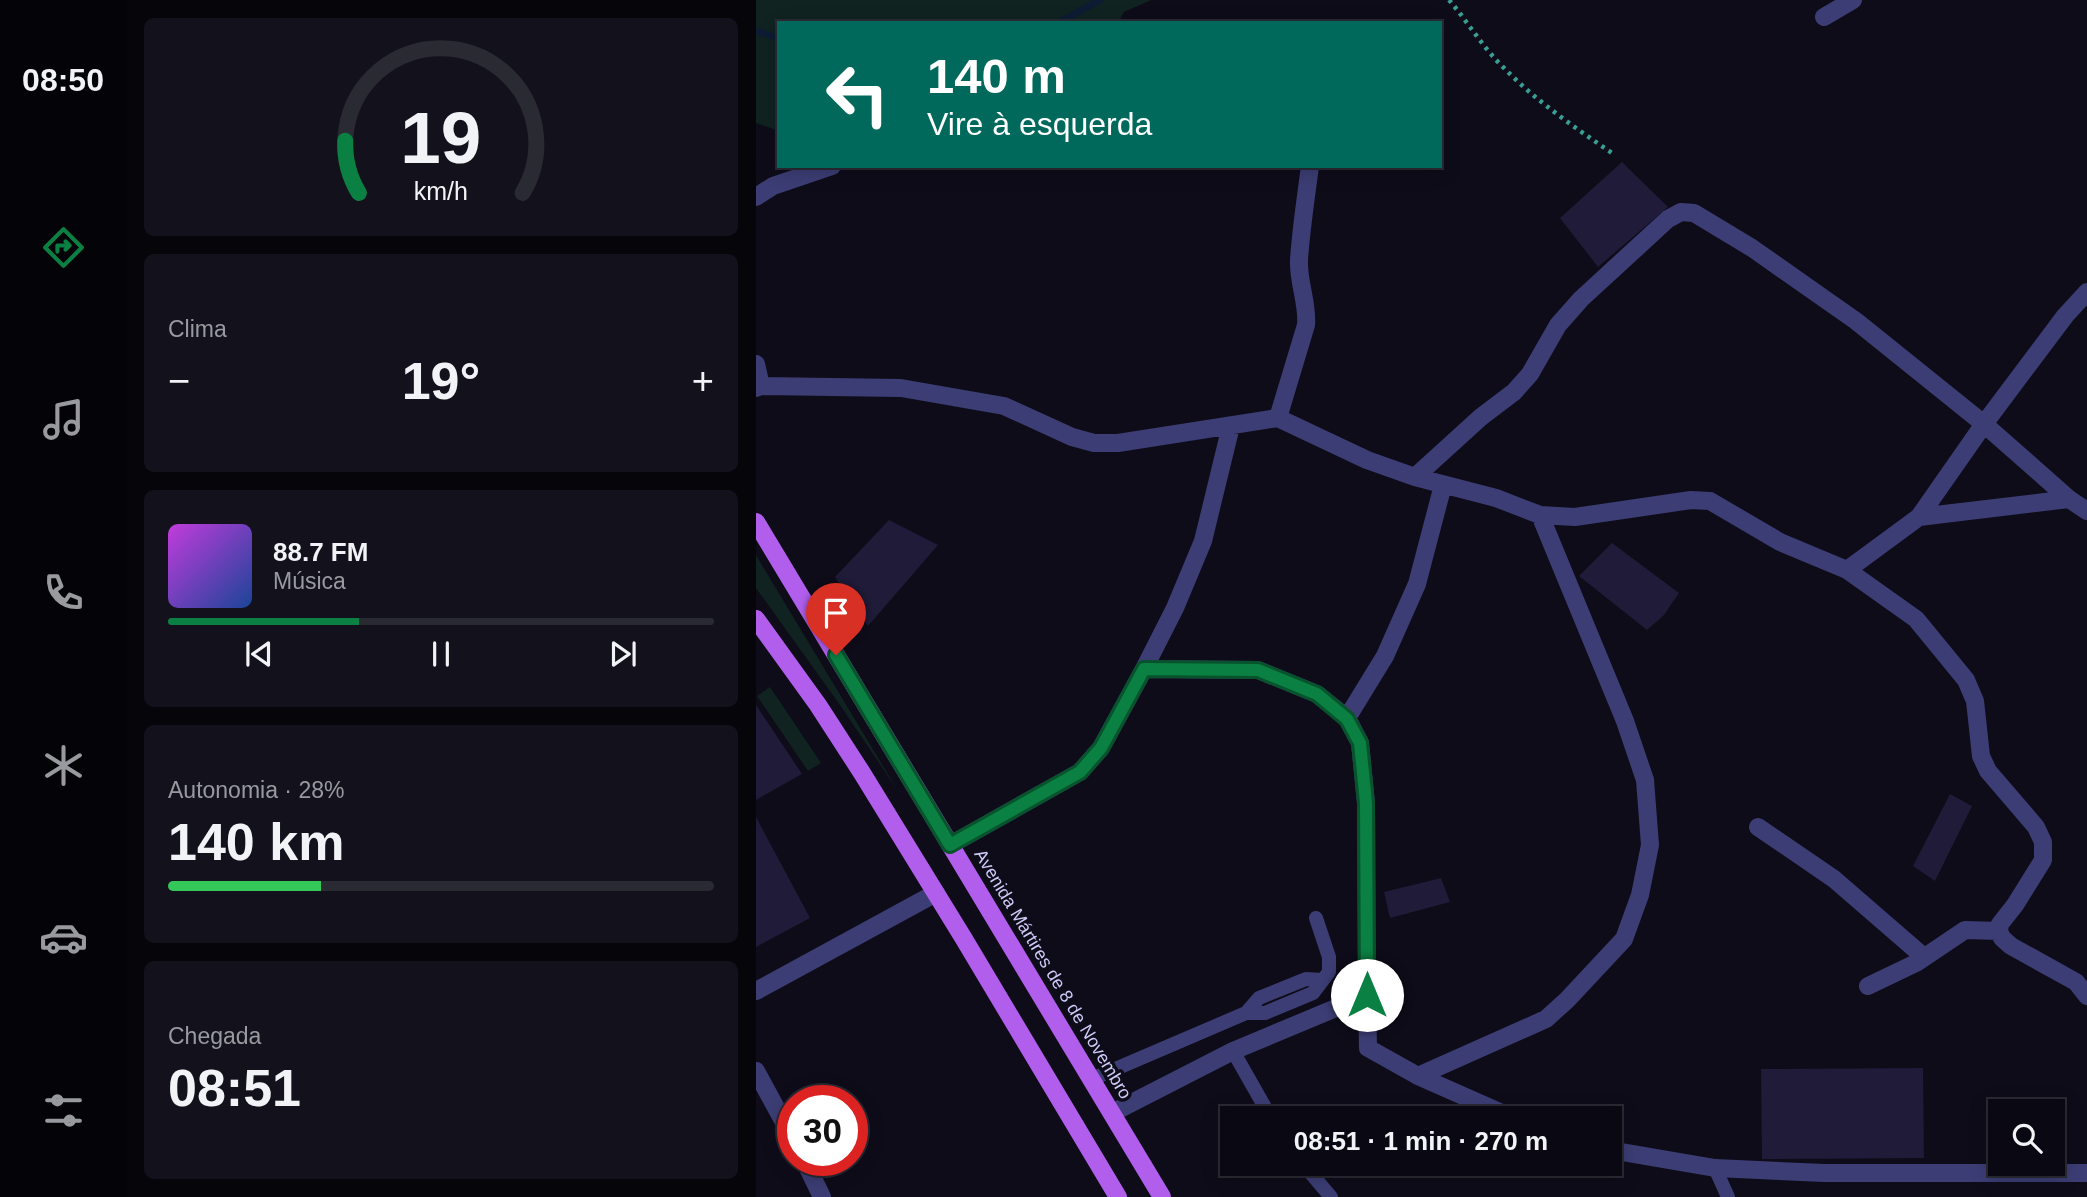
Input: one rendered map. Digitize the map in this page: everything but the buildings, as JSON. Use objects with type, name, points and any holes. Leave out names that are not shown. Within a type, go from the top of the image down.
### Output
[{"type":"main road","name":"Avenida Mártires de 8 de Novembro","points":[[756,522],[1162,1197]]},
{"type":"main road","points":[[756,619],[825,716],[936,893],[1118,1197]]},
{"type":"street","points":[[1824,17],[1853,0]]},
{"type":"street","points":[[756,197],[772,187],[826,168]]},
{"type":"street","points":[[1278,418],[1306,326],[1307,310],[1299,261],[1310,168]]},
{"type":"street","points":[[1415,477],[1481,417],[1514,392],[1530,374],[1558,325],[1581,299],[1668,219],[1681,212],[1694,212],[1752,247],[1856,321],[1984,424],[2069,499],[2087,511]]},
{"type":"street","points":[[1847,570],[1919,517],[1984,424],[2065,316],[2087,292]]},
{"type":"street","points":[[756,365],[759,387],[901,388],[1004,406],[1072,437],[1094,443],[1118,443],[1278,418],[1367,460],[1415,477],[1496,498],[1540,515],[1575,517],[1692,500],[1710,501],[1780,542],[1847,570],[1916,619],[1966,680],[1975,701],[1981,756],[1988,771],[2036,827],[2043,842],[2043,860],[2000,924],[2002,939],[2076,982],[2087,996]]},
{"type":"street","points":[[950,845],[1080,772],[1101,748],[1175,608],[1203,541],[1231,426]]},
{"type":"street","points":[[1347,719],[1385,656],[1417,583],[1443,485]]},
{"type":"street","points":[[1919,517],[2069,499]]},
{"type":"street","points":[[1418,1076],[1546,1018],[1567,1000],[1624,939],[1640,895],[1650,845],[1645,779],[1625,721],[1540,515]]},
{"type":"street","points":[[1144,669],[1258,670],[1317,694],[1347,719],[1360,743],[1366,803],[1368,1048],[1418,1076],[1486,1106]]},
{"type":"street","points":[[1758,827],[1834,879],[1924,957]]},
{"type":"street","points":[[756,991],[936,893]]},
{"type":"street","points":[[1868,986],[1924,957],[1965,930],[1999,931]]},
{"type":"street","points":[[1112,1112],[1233,1051],[1367,995]]},
{"type":"street","points":[[756,1071],[777,1110]]},
{"type":"street","points":[[1622,1152],[1714,1168],[1838,1174],[2087,1173]]},
{"type":"street","points":[[812,1176],[822,1197]]},
{"type":"lane","points":[[1092,1079],[1246,1013],[1265,1013],[1313,993],[1329,972],[1329,957],[1316,918]]},
{"type":"lane","points":[[1233,1051],[1263,1106]]},
{"type":"lane","points":[[1714,1168],[1728,1197]]},
{"type":"lane","points":[[1313,1176],[1331,1197]]},
{"type":"path","points":[[1449,0],[1503,68],[1557,114],[1612,153]]},
{"type":"green space","points":[[756,0],[1151,0],[1124,12],[1119,21],[777,21],[777,130],[756,123]]},
{"type":"green space","points":[[756,555],[898,791],[756,588]]},
{"type":"green space","points":[[770,687],[821,763],[808,771],[757,696]]},
{"type":"waterway","points":[[1062,21],[1100,0]]},
{"type":"waterway","points":[[756,31],[777,37]]},
{"type":"route","points":[[836,655],[950,845],[1080,772],[1101,748],[1144,669],[1258,670],[1317,694],[1347,719],[1360,743],[1368,834],[1367,995]]}]
